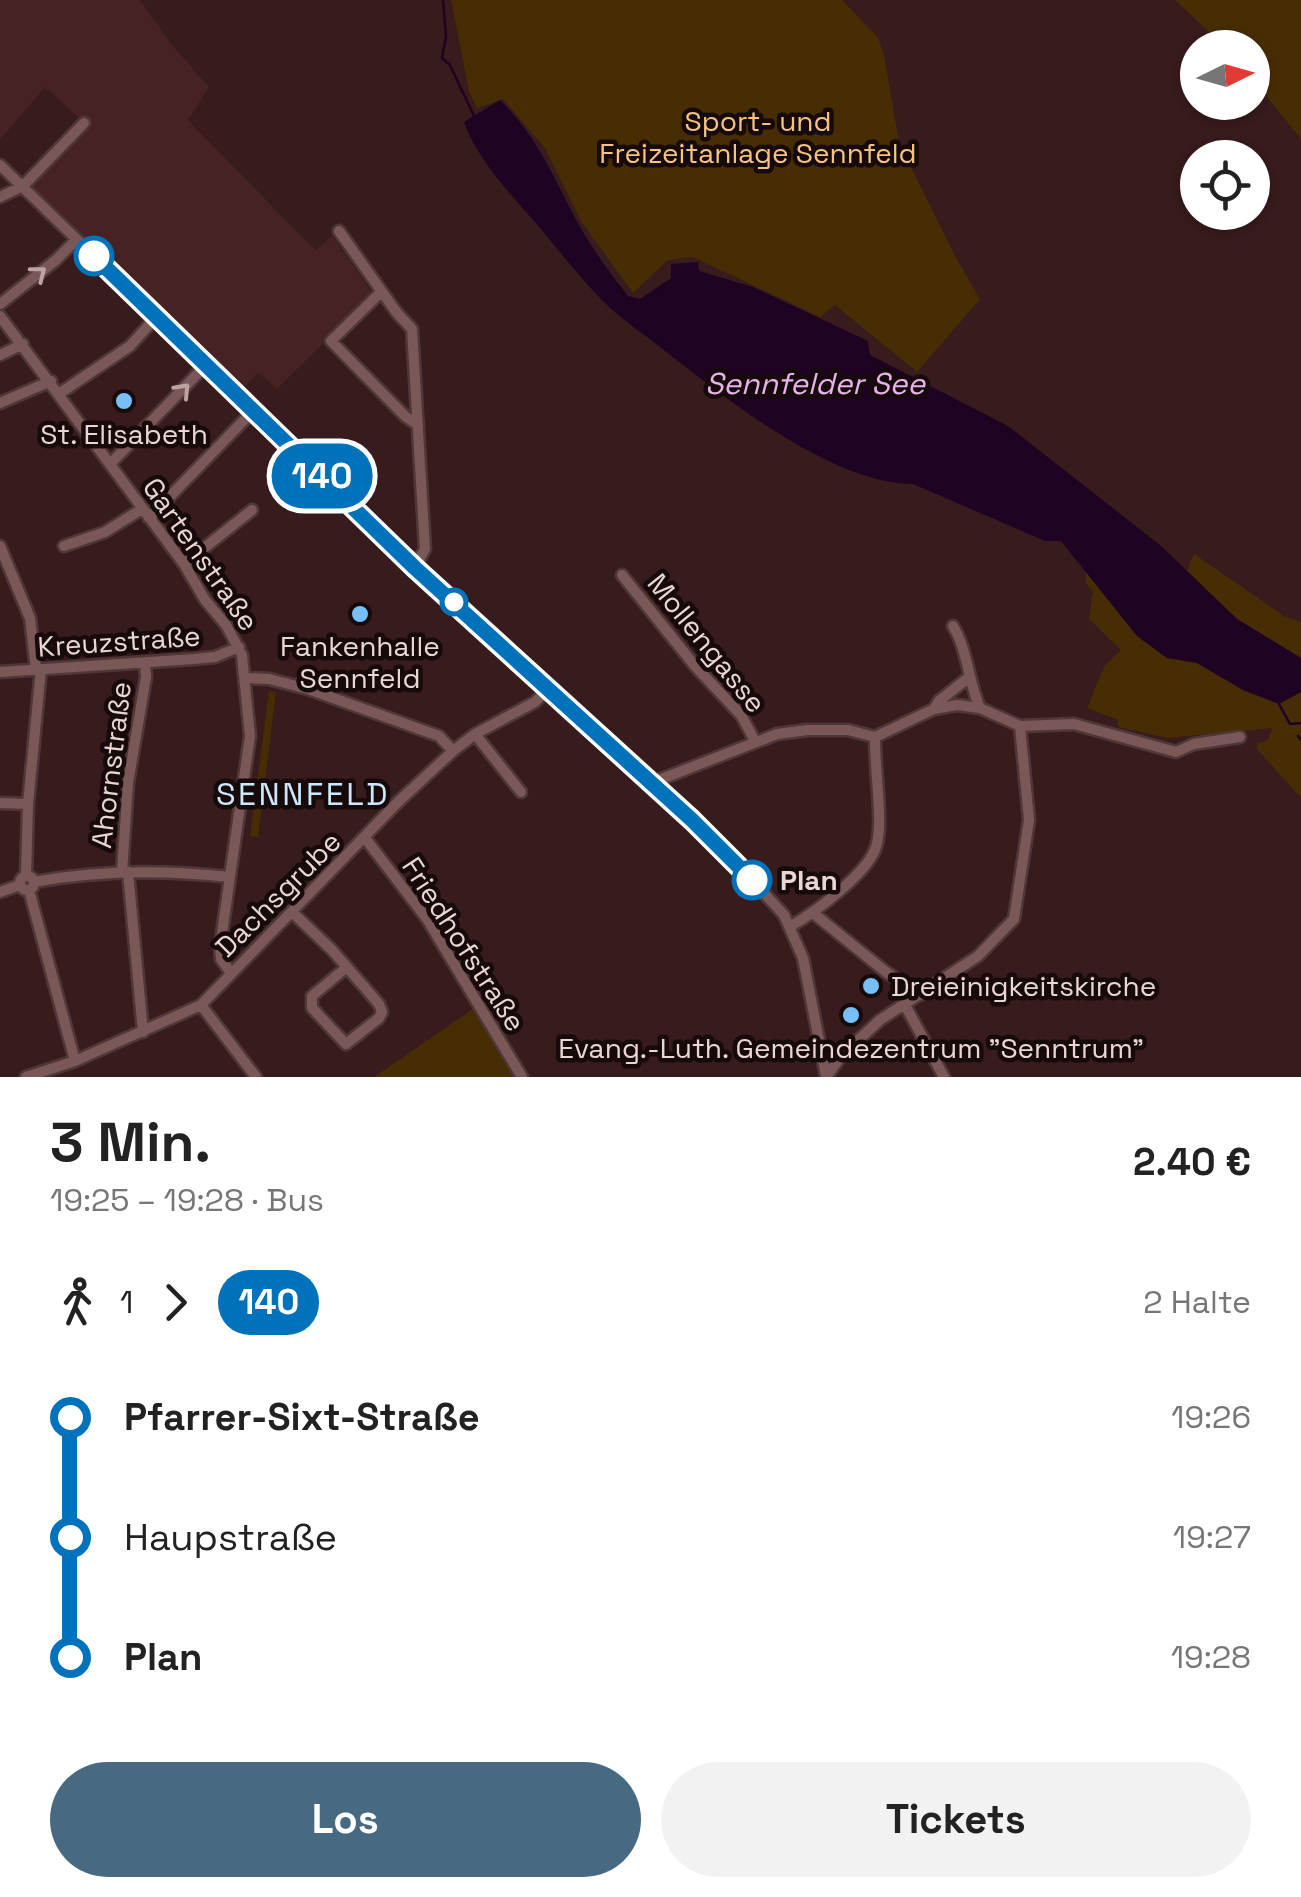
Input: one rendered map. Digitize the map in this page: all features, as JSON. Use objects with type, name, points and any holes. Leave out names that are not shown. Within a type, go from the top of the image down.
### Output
[{"type":"street","points":[[0,197],[23,186],[84,123]]},
{"type":"street","points":[[0,165],[415,568],[742,869],[791,926],[809,975],[826,1077]]},
{"type":"street","points":[[339,231],[412,329],[425,550],[415,568]]},
{"type":"street","points":[[0,304],[76,240]]},
{"type":"street","points":[[381,292],[331,341],[405,416],[418,424]]},
{"type":"street","name":"Gartenstraße","points":[[0,316],[184,564],[239,647],[250,736],[220,952],[231,973]]},
{"type":"street","points":[[60,393],[130,346],[157,316]]},
{"type":"street","points":[[0,354],[22,344]]},
{"type":"street","points":[[111,464],[206,365]]},
{"type":"street","points":[[0,403],[51,381]]},
{"type":"street","points":[[64,546],[146,514],[254,410]]},
{"type":"street","points":[[184,564],[252,510]]},
{"type":"street","points":[[0,546],[30,618],[38,669],[28,804],[27,883],[75,1061]]},
{"type":"street","name":"Mollengasse","points":[[622,574],[695,666],[741,714],[755,741]]},
{"type":"street","points":[[954,626],[980,708]]},
{"type":"street","name":"Kreuzstraße","points":[[0,672],[216,657],[239,647]]},
{"type":"street","name":"Ahornstraße","points":[[142,1032],[125,872],[128,783],[145,664]]},
{"type":"street","points":[[245,678],[308,688],[440,736],[453,751]]},
{"type":"street","points":[[934,710],[939,701],[968,678]]},
{"type":"street","name":"Dachsgrube","points":[[26,1077],[75,1061],[200,1004],[453,751],[475,734],[526,708],[547,690]]},
{"type":"street","points":[[651,783],[755,741],[808,730],[848,730],[875,737],[934,710],[957,705],[980,708],[1020,726],[1074,724],[1176,752],[1194,744],[1240,738]]},
{"type":"street","points":[[826,1077],[880,1020],[978,956],[1014,920],[1029,820],[1020,726]]},
{"type":"street","points":[[475,734],[521,792]]},
{"type":"street","points":[[791,926],[812,914],[864,866],[877,845],[875,737]]},
{"type":"street","points":[[0,802],[28,804]]},
{"type":"street","name":"Friedhofstraße","points":[[366,838],[419,907],[522,1077]]},
{"type":"street","points":[[0,892],[27,883],[125,872],[176,871],[230,877]]},
{"type":"street","points":[[293,913],[347,967],[380,1004],[379,1018],[346,1044],[310,1002],[347,967]]},
{"type":"street","points":[[812,914],[920,995]]},
{"type":"street","points":[[200,1004],[256,1077]]},
{"type":"street","points":[[905,1005],[944,1077]]},
{"type":"shaded area","points":[[0,0],[140,0],[209,87],[188,120],[315,250],[332,236],[373,294],[277,389],[258,373],[242,390],[24,178],[79,118],[45,87],[0,140]]},
{"type":"green space","name":"Sport- und Freizeitanlage Sennfeld","points":[[451,0],[842,0],[878,38],[899,143],[980,299],[917,372],[835,305],[820,317],[693,257],[668,260],[633,293],[581,221],[545,148],[503,99],[477,108],[469,91]]},
{"type":"green space","points":[[1175,0],[1301,0],[1301,139],[1270,101],[1270,30],[1207,30]]},
{"type":"green space","points":[[1194,554],[1284,616],[1301,622],[1301,658],[1237,619],[1187,571]]},
{"type":"green space","points":[[1086,571],[1137,636],[1167,658],[1197,663],[1243,690],[1279,704],[1301,692],[1301,798],[1257,749],[1257,744],[1268,740],[1272,728],[1167,738],[1118,727],[1118,720],[1087,708],[1104,667],[1121,650],[1089,619],[1093,592],[1086,583]]},
{"type":"green space","points":[[269,691],[276,692],[258,838],[250,836]]},
{"type":"green space","points":[[473,1009],[514,1077],[374,1077]]},
{"type":"water","name":"Sennfelder See","points":[[500,100],[536,144],[584,234],[628,296],[640,299],[671,278],[671,264],[698,262],[699,271],[753,287],[868,341],[870,355],[1008,426],[1160,545],[1237,619],[1301,658],[1301,692],[1279,704],[1243,690],[1197,663],[1167,658],[1137,636],[1061,541],[1045,541],[913,484],[882,480],[817,456],[722,395],[609,307],[494,174],[464,122]]},
{"type":"waterway","name":"Sennfelder See","points":[[443,0],[446,37],[442,58],[450,65],[474,116]]},
{"type":"waterway","points":[[1279,704],[1290,724],[1301,723]]},
{"type":"waterway","points":[[1298,736],[1301,740]]},
{"type":"bus line","name":"140","points":[[94,256],[415,568],[692,820],[752,880]]},
{"type":"place","name":"St. Elisabeth","points":[[124,401]]},
{"type":"place","name":"Fankenhalle Sennfeld","points":[[360,614]]},
{"type":"place","name":"Plan","points":[[752,880]]},
{"type":"place","name":"Dreieinigkeitskirche","points":[[871,986]]},
{"type":"place","name":"Evang.-Luth. Gemeindezentrum \"Senntrum\"","points":[[851,1015]]},
{"type":"district","name":"SENNFELD","points":[[303,794]]}]
